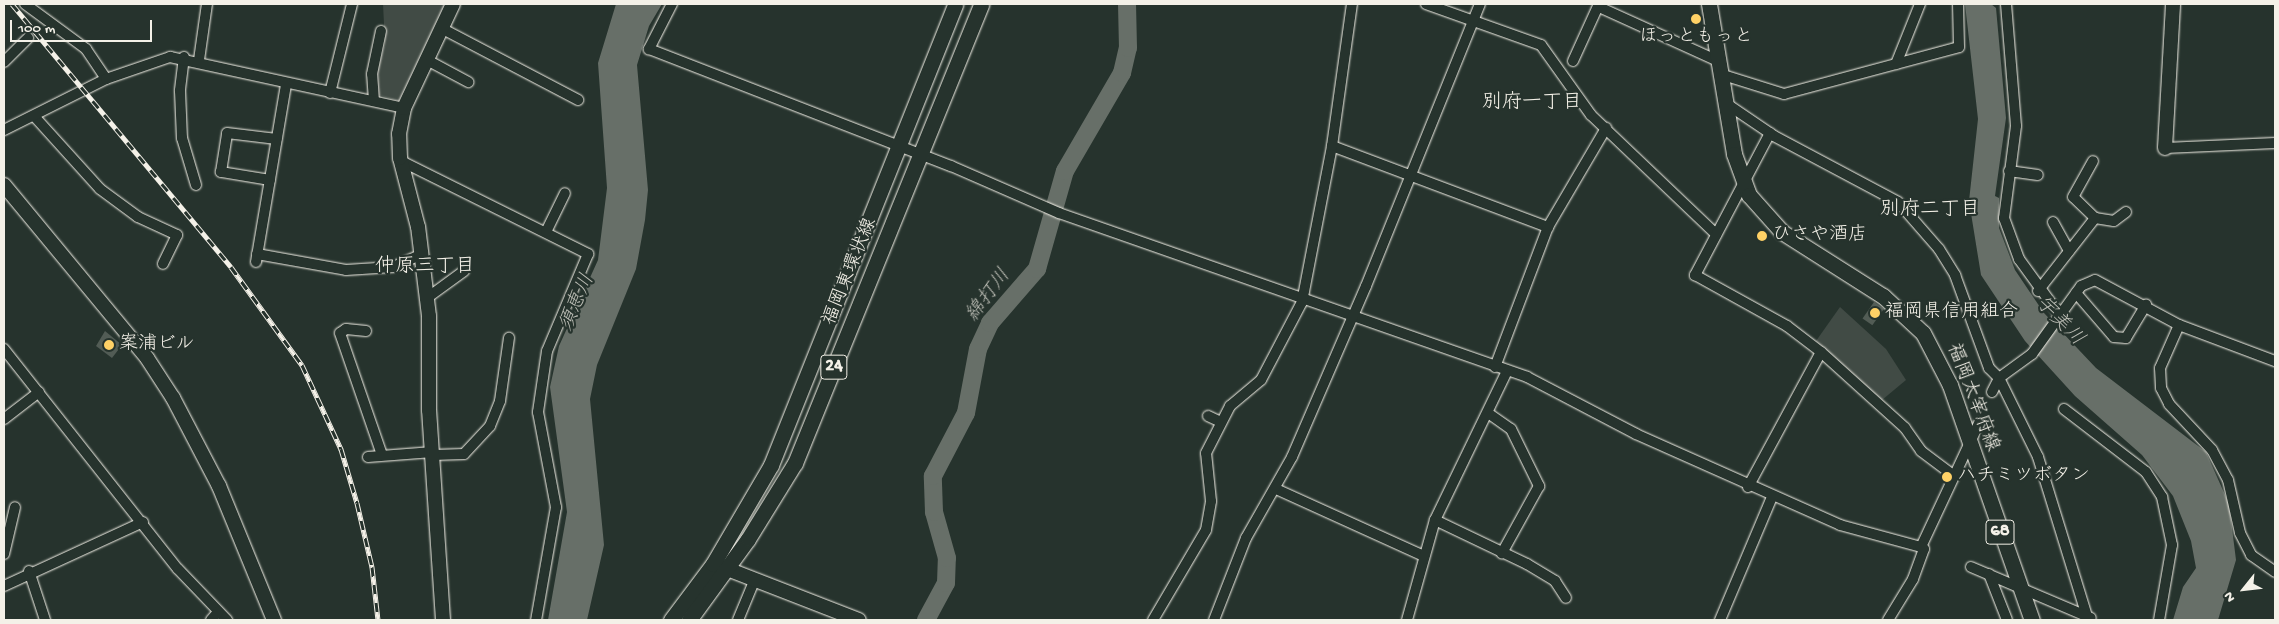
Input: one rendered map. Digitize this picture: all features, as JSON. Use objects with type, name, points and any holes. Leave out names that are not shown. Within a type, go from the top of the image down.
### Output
[{"type":"main road","name":"福岡東環状線","points":[[671,620],[712,564],[771,465],[955,4]]},
{"type":"main road","name":"福岡東環状線","points":[[689,620],[728,568],[795,463],[981,4]]},
{"type":"main road","name":"福岡太宰府線","points":[[1709,4],[1724,102],[1742,179],[1758,208],[1782,232],[1883,296],[1923,333],[1941,364],[2032,620]]},
{"type":"street","points":[[25,4],[86,49],[106,79]]},
{"type":"street","points":[[199,60],[207,4]]},
{"type":"street","points":[[330,93],[352,4]]},
{"type":"street","points":[[443,620],[433,454],[427,298],[422,254],[401,161],[399,134],[404,108],[453,4]]},
{"type":"street","points":[[672,4],[649,49],[920,154],[1059,213],[1302,302],[1351,316],[1565,394],[1636,434],[1748,487],[1840,526],[1921,547],[1924,549],[1913,579],[1888,620]]},
{"type":"street","points":[[1153,620],[1206,530],[1211,501],[1206,453],[1230,406],[1261,380],[1302,302],[1332,146],[1352,4]]},
{"type":"street","points":[[1426,4],[1541,45],[1606,128],[1716,234]]},
{"type":"street","points":[[1214,620],[1246,538],[1276,489],[1351,316],[1471,21],[1480,4]]},
{"type":"street","points":[[1896,64],[1920,4]]},
{"type":"street","points":[[1573,61],[1599,6],[1719,68],[1784,94],[1959,47],[1958,4]]},
{"type":"street","points":[[2006,4],[2016,126],[2004,218],[2008,236],[2038,290],[2057,316]]},
{"type":"street","points":[[2173,4],[2165,148],[2275,143]]},
{"type":"street","points":[[441,28],[578,100]]},
{"type":"street","points":[[374,101],[372,74],[381,31]]},
{"type":"street","points":[[4,62],[28,38]]},
{"type":"street","points":[[184,57],[180,91],[182,138],[196,186]]},
{"type":"street","points":[[4,130],[106,79],[154,60],[184,57],[286,86],[404,108]]},
{"type":"street","points":[[427,60],[468,82]]},
{"type":"street","points":[[286,86],[257,258],[346,270],[393,267],[422,254]]},
{"type":"street","points":[[1724,102],[1770,133],[1910,212],[1955,275],[1989,368],[1999,378],[2038,457],[2090,618]]},
{"type":"street","points":[[34,116],[100,189],[138,217],[177,235],[163,264]]},
{"type":"street","points":[[1495,367],[1548,227],[1606,128]]},
{"type":"street","points":[[270,180],[221,172],[227,133],[277,140]]},
{"type":"street","points":[[1770,133],[1742,179],[1740,194],[1716,234],[1695,275],[1787,326],[1822,352],[1905,428],[1921,451],[1953,475]]},
{"type":"street","points":[[1332,146],[1548,227]]},
{"type":"street","points":[[401,161],[588,254],[548,351],[538,412],[556,507],[536,620]]},
{"type":"street","points":[[2093,161],[2073,197],[2095,218],[2114,221],[2126,212]]},
{"type":"street","points":[[2009,171],[2038,175]]},
{"type":"street","points":[[4,185],[147,358],[173,398],[219,486],[274,620]]},
{"type":"street","points":[[546,232],[566,193]]},
{"type":"street","points":[[2038,290],[2095,218]]},
{"type":"street","points":[[2053,222],[2069,251]]},
{"type":"street","points":[[427,298],[464,271]]},
{"type":"street","points":[[1992,392],[1999,378],[2032,354],[2057,316],[2076,293],[2095,280],[2146,305],[2179,325],[2275,362]]},
{"type":"street","points":[[2076,293],[2114,337],[2126,338],[2146,305]]},
{"type":"street","points":[[2179,325],[2160,368],[2161,388],[2169,404],[2212,450],[2228,480],[2240,533],[2251,555],[2275,572]]},
{"type":"street","points":[[366,330],[346,329],[340,333],[382,455]]},
{"type":"street","points":[[368,457],[382,455],[464,454],[490,426],[500,401],[509,338]]},
{"type":"street","points":[[4,349],[143,522],[214,616],[226,620]]},
{"type":"street","points":[[1748,487],[1822,352]]},
{"type":"street","points":[[1407,620],[1435,520],[1506,373]]},
{"type":"street","points":[[4,419],[39,392]]},
{"type":"street","points":[[2064,410],[2146,472],[2162,498],[2172,545],[2159,620]]},
{"type":"street","points":[[1488,413],[1511,429],[1540,486],[1502,553]]},
{"type":"street","points":[[1208,416],[1221,422]]},
{"type":"street","points":[[1921,547],[1953,475],[1979,423]]},
{"type":"street","points":[[1276,489],[1424,556]]},
{"type":"street","points":[[1720,620],[1772,497]]},
{"type":"street","points":[[4,554],[15,507]]},
{"type":"street","points":[[1435,520],[1555,582],[1566,598]]},
{"type":"street","points":[[4,586],[29,571],[96,547],[143,522]]},
{"type":"street","points":[[712,564],[728,568],[859,620]]},
{"type":"street","points":[[1971,567],[2018,584],[2090,618]]},
{"type":"street","points":[[29,571],[45,620]]},
{"type":"street","points":[[1989,574],[2006,620]]},
{"type":"street","points":[[738,620],[755,579]]},
{"type":"shaded area","points":[[383,4],[445,4],[399,101],[379,95],[378,69],[385,44]]},
{"type":"shaded area","points":[[616,4],[662,4],[649,26],[637,65],[648,190],[645,220],[636,269],[597,365],[590,399],[604,545],[587,620],[548,620],[567,512],[550,387],[559,346],[598,260],[607,188],[598,63]]},
{"type":"shaded area","points":[[1965,4],[1991,4],[1996,8],[2006,118],[1995,196],[1999,198],[1999,228],[2015,270],[2044,313],[2096,368],[2206,452],[2229,504],[2236,560],[2218,620],[2173,620],[2183,587],[2196,568],[2191,541],[2173,496],[2142,455],[2075,396],[2025,341],[1981,275],[1969,201],[1978,119]]},
{"type":"shaded area","points":[[1840,307],[1886,349],[1906,380],[1882,400],[1816,341]]},
{"type":"building","name":"福岡県信用組合","points":[[1874,302],[1884,309],[1872,325],[1863,318]]},
{"type":"building","name":"案浦ビル","points":[[105,331],[122,345],[112,358],[96,346]]},
{"type":"waterway","name":"綿打川","points":[[926,620],[946,583],[947,558],[934,512],[933,476],[966,413],[978,349],[990,323],[1037,269],[1065,171],[1122,73],[1128,48],[1127,4]]},
{"type":"railway","points":[[12,4],[231,267],[302,365],[341,449],[357,503],[372,567],[378,620]]},
{"type":"place","name":"ほっともっと","points":[[1696,19]]},
{"type":"place","name":"ひさや酒店","points":[[1762,236]]},
{"type":"place","name":"福岡県信用組合","points":[[1875,313]]},
{"type":"place","name":"案浦ビル","points":[[109,345]]},
{"type":"place","name":"ハチミツボタン","points":[[1947,477]]},
{"type":"district","name":"別府一丁目","points":[[1532,103]]},
{"type":"district","name":"別府二丁目","points":[[1930,210]]},
{"type":"district","name":"仲原三丁目","points":[[425,267]]},
{"type":"water label","name":"須恵川","points":[[578,303]]},
{"type":"water label","name":"宇美川","points":[[2059,322]]}]
